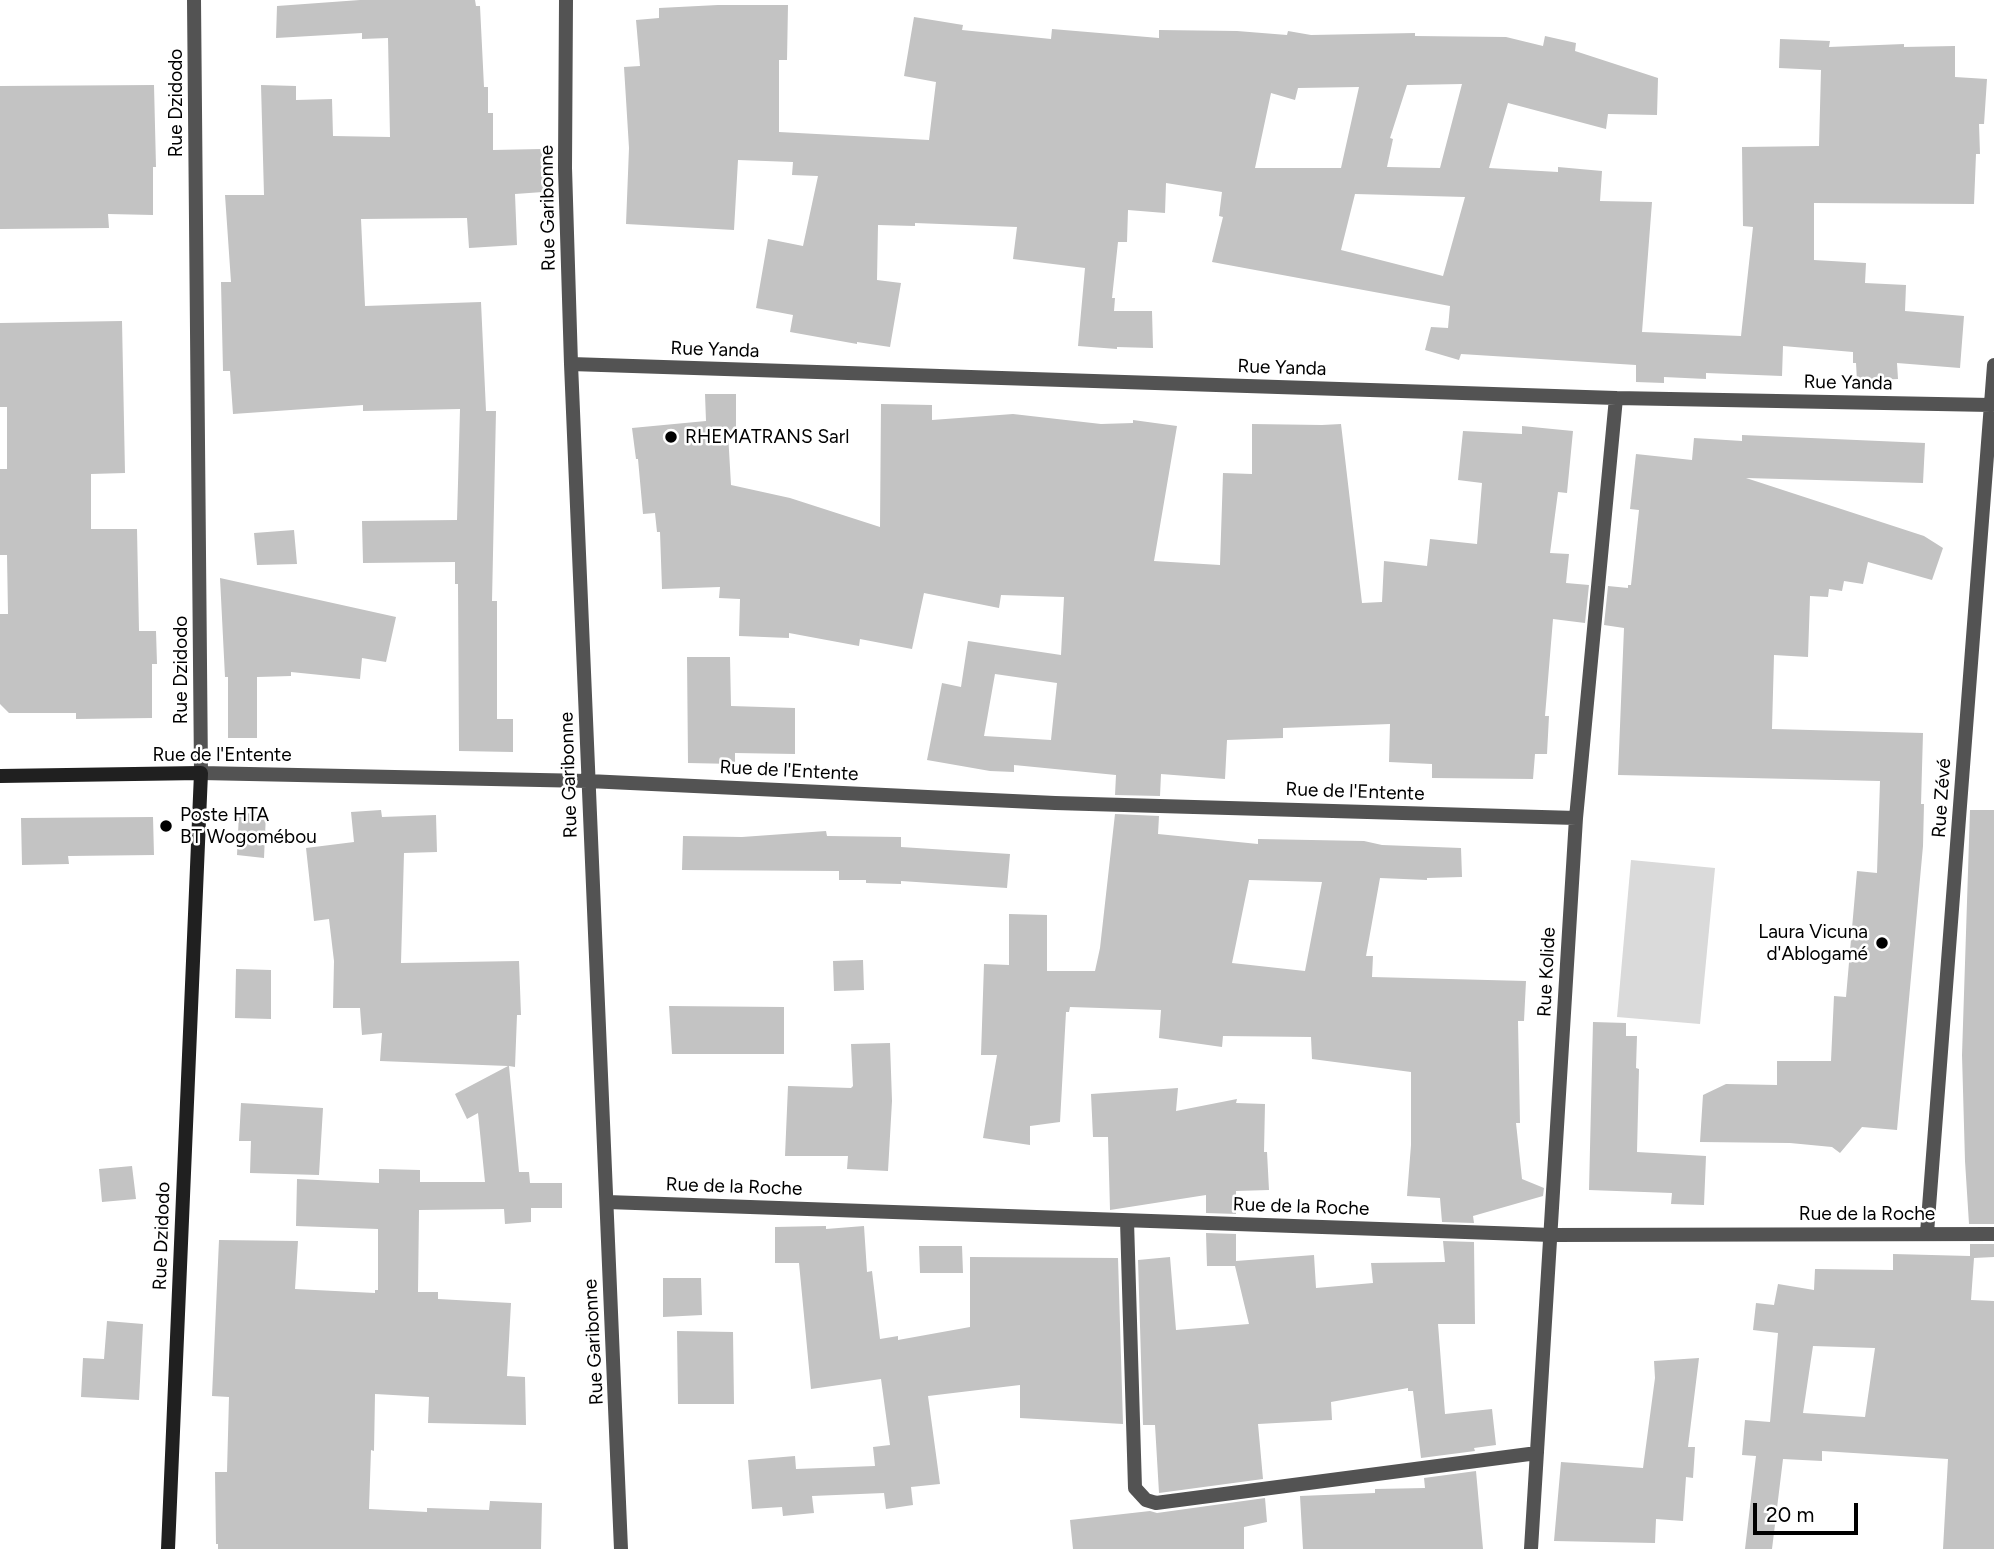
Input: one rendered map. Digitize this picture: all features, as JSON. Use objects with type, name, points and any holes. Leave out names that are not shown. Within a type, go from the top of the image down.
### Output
[{"type":"street","name":"Rue Dzidodo","points":[[168,1549],[201,773],[194,0]]},
{"type":"street","name":"Rue Garibonne","points":[[566,0],[565,168],[571,364],[621,1549]]},
{"type":"street","name":"Rue Yanda","points":[[571,364],[1616,398],[1991,404]]},
{"type":"street","name":"Rue Zévé","points":[[1927,1233],[1994,365]]},
{"type":"street","name":"Rue Kolide","points":[[1531,1549],[1576,818],[1616,398]]},
{"type":"street","name":"Rue de l'Entente","points":[[0,776],[201,773],[588,781],[1055,803],[1576,818]]},
{"type":"street","name":"Rue de la Roche","points":[[607,1202],[1551,1235],[1994,1234]]},
{"type":"street","points":[[1127,1220],[1135,1488],[1146,1500],[1156,1503],[1537,1452]]},
{"type":"shaded area","points":[[1631,860],[1715,868],[1700,1024],[1617,1017]]},
{"type":"building","points":[[360,0],[475,0],[476,6],[480,6],[488,113],[493,113],[493,150],[542,149],[543,192],[515,194],[517,245],[469,248],[467,218],[361,219],[365,306],[481,302],[486,411],[496,411],[492,601],[497,601],[497,719],[513,719],[513,752],[459,751],[458,584],[455,584],[455,562],[363,563],[362,521],[457,520],[460,409],[363,411],[363,405],[233,414],[230,371],[223,371],[221,282],[231,282],[225,195],[264,195],[261,85],[296,86],[296,100],[332,99],[333,136],[390,137],[388,38],[362,39],[362,33],[276,38],[277,6]]},
{"type":"building","points":[[788,5],[787,60],[779,60],[779,132],[929,140],[936,82],[904,76],[914,17],[963,25],[962,30],[1051,39],[1052,29],[1159,38],[1159,30],[1287,35],[1288,31],[1311,35],[1415,33],[1415,36],[1506,37],[1543,46],[1545,36],[1576,43],[1575,51],[1658,78],[1657,115],[1608,114],[1606,129],[1508,103],[1489,168],[1558,172],[1558,167],[1602,171],[1600,201],[1652,202],[1642,332],[1741,336],[1753,227],[1743,226],[1742,147],[1819,146],[1821,70],[1779,68],[1780,39],[1830,41],[1829,47],[1904,44],[1904,47],[1955,46],[1955,77],[1987,79],[1984,124],[1979,124],[1980,154],[1976,154],[1974,204],[1814,203],[1814,260],[1866,263],[1865,283],[1906,285],[1905,311],[1964,316],[1960,368],[1897,363],[1898,379],[1857,381],[1853,352],[1783,346],[1782,376],[1706,373],[1706,379],[1664,377],[1664,383],[1636,382],[1636,365],[1461,354],[1459,360],[1425,350],[1431,327],[1448,328],[1450,306],[1212,262],[1223,217],[1219,216],[1222,192],[1166,183],[1165,213],[1128,210],[1127,242],[1118,242],[1112,298],[1115,298],[1114,311],[1152,311],[1153,348],[1078,346],[1085,268],[1013,259],[1017,227],[915,223],[915,226],[878,225],[877,280],[901,283],[890,347],[790,332],[793,315],[756,308],[768,239],[803,246],[818,176],[792,175],[793,162],[738,160],[734,230],[626,224],[629,148],[624,67],[640,66],[636,20],[659,18],[659,8]],"holes":[[[1462,84],[1440,168],[1387,167],[1393,139],[1390,138],[1407,85]],[[1359,87],[1341,168],[1255,168],[1271,93],[1295,100],[1298,88]],[[1355,194],[1465,197],[1443,276],[1341,250]]]},
{"type":"building","points":[[154,85],[156,167],[153,167],[153,215],[108,214],[109,228],[0,229],[0,86]]},
{"type":"building","points":[[122,321],[125,473],[91,474],[91,529],[137,529],[139,631],[156,631],[157,664],[152,664],[152,718],[76,719],[76,713],[9,713],[0,704],[0,614],[8,614],[7,555],[0,555],[0,469],[7,469],[7,407],[0,407],[0,323]]},
{"type":"building","points":[[705,394],[736,394],[736,433],[728,433],[731,485],[790,498],[880,527],[881,404],[932,405],[932,420],[1013,414],[1101,424],[1133,423],[1133,420],[1177,426],[1154,561],[1220,565],[1223,473],[1252,474],[1252,424],[1341,424],[1362,603],[1382,602],[1384,561],[1427,566],[1430,539],[1477,544],[1482,483],[1458,480],[1463,431],[1522,434],[1522,426],[1573,431],[1567,493],[1558,492],[1550,553],[1569,554],[1566,583],[1589,585],[1585,623],[1553,619],[1545,716],[1549,716],[1547,754],[1535,754],[1533,779],[1432,778],[1432,764],[1389,762],[1390,724],[1283,728],[1283,738],[1227,740],[1225,779],[1161,774],[1160,796],[1115,795],[1116,775],[1014,765],[1014,772],[990,771],[927,760],[942,683],[961,687],[968,641],[1061,655],[1064,597],[1001,595],[999,608],[924,593],[912,649],[860,639],[859,646],[789,633],[789,638],[739,636],[740,599],[719,598],[720,587],[662,589],[660,532],[657,532],[655,513],[643,514],[632,428],[706,421]],"holes":[[[995,674],[1057,683],[1051,740],[984,736]]]},
{"type":"building","points":[[1742,435],[1925,443],[1923,483],[1746,478],[1924,536],[1943,548],[1932,580],[1868,562],[1863,584],[1844,581],[1842,591],[1829,589],[1828,597],[1810,596],[1808,657],[1774,655],[1772,729],[1923,733],[1923,846],[1897,1130],[1862,1127],[1840,1153],[1832,1147],[1790,1143],[1700,1142],[1703,1095],[1726,1084],[1777,1085],[1777,1061],[1831,1061],[1834,996],[1846,997],[1857,871],[1877,873],[1880,781],[1618,775],[1624,628],[1604,625],[1608,586],[1628,588],[1628,585],[1631,585],[1639,510],[1630,509],[1636,454],[1692,460],[1694,438],[1742,441]]},
{"type":"building","points":[[294,530],[297,564],[257,565],[254,533]]},
{"type":"building","points":[[220,578],[396,617],[386,662],[362,658],[360,679],[291,672],[291,676],[257,677],[257,738],[228,738],[228,677],[225,677]]},
{"type":"building","points":[[687,657],[730,657],[731,706],[795,708],[795,754],[735,753],[735,764],[688,763]]},
{"type":"building","points":[[381,810],[382,817],[436,815],[437,852],[404,853],[401,963],[519,961],[521,1015],[517,1015],[515,1067],[509,1066],[519,1172],[529,1172],[530,1183],[562,1183],[562,1208],[531,1208],[531,1222],[505,1224],[504,1209],[419,1210],[418,1292],[438,1292],[438,1299],[511,1303],[507,1376],[525,1377],[526,1425],[428,1423],[429,1397],[375,1394],[369,1509],[427,1512],[427,1508],[489,1510],[490,1501],[542,1503],[541,1549],[218,1549],[215,1472],[227,1472],[229,1397],[212,1396],[219,1240],[298,1241],[295,1289],[375,1293],[375,1290],[378,1290],[378,1229],[296,1226],[297,1179],[379,1183],[379,1169],[420,1170],[420,1182],[485,1182],[478,1113],[467,1119],[455,1094],[508,1066],[380,1061],[382,1033],[362,1035],[360,1008],[333,1008],[334,961],[329,919],[314,921],[306,848],[354,842],[351,812]]},
{"type":"building","points":[[1970,810],[1994,810],[1994,1224],[1969,1224],[1965,1161],[1962,1055]]},
{"type":"building","points":[[239,813],[266,814],[264,858],[237,855]]},
{"type":"building","points":[[1115,814],[1159,816],[1158,834],[1258,844],[1258,839],[1364,841],[1382,845],[1461,848],[1462,877],[1427,880],[1380,878],[1366,956],[1373,956],[1372,977],[1526,981],[1524,1021],[1518,1021],[1520,1123],[1516,1123],[1522,1179],[1544,1188],[1543,1196],[1473,1216],[1474,1223],[1442,1222],[1440,1198],[1407,1196],[1411,1145],[1411,1072],[1312,1059],[1311,1037],[1223,1036],[1222,1047],[1159,1038],[1161,1010],[1070,1007],[1069,1012],[1066,1012],[1060,1122],[1030,1126],[1030,1145],[983,1138],[997,1055],[981,1055],[984,964],[1009,965],[1009,914],[1047,915],[1047,971],[1095,971]],"holes":[[[1249,880],[1322,882],[1305,971],[1232,963]]]},
{"type":"building","points":[[153,817],[154,855],[68,856],[69,864],[22,865],[21,818]]},
{"type":"building","points":[[826,831],[827,836],[901,837],[901,847],[1010,854],[1007,888],[901,881],[901,884],[866,883],[866,880],[839,880],[839,871],[682,870],[683,836],[742,837]]},
{"type":"building","points":[[863,960],[864,990],[834,991],[833,961]]},
{"type":"building","points":[[236,969],[271,970],[271,1019],[235,1018]]},
{"type":"building","points":[[669,1006],[784,1007],[784,1054],[672,1054]]},
{"type":"building","points":[[1593,1022],[1626,1023],[1626,1036],[1637,1036],[1637,1152],[1706,1156],[1704,1205],[1671,1204],[1672,1193],[1589,1190]]},
{"type":"building","points":[[890,1043],[892,1101],[888,1171],[847,1169],[848,1156],[785,1156],[788,1086],[851,1088],[851,1044]]},
{"type":"building","points":[[1178,1088],[1176,1111],[1237,1099],[1236,1103],[1265,1104],[1264,1152],[1267,1152],[1269,1190],[1236,1191],[1236,1214],[1206,1213],[1206,1195],[1110,1210],[1108,1137],[1093,1137],[1091,1094]]},
{"type":"building","points":[[241,1103],[323,1108],[319,1175],[250,1173],[251,1141],[239,1141]]},
{"type":"building","points":[[132,1166],[136,1199],[102,1202],[99,1169]]},
{"type":"building","points":[[826,1226],[826,1229],[864,1226],[867,1272],[872,1271],[880,1339],[898,1336],[898,1340],[970,1327],[970,1257],[1118,1258],[1123,1424],[1020,1418],[1020,1385],[928,1396],[940,1484],[911,1487],[913,1505],[886,1509],[884,1493],[812,1496],[814,1513],[783,1516],[782,1507],[752,1509],[748,1460],[795,1456],[796,1469],[875,1466],[873,1447],[890,1445],[881,1379],[811,1389],[799,1263],[775,1263],[775,1227]]},
{"type":"building","points":[[1206,1233],[1236,1234],[1236,1261],[1314,1255],[1316,1288],[1373,1283],[1371,1263],[1445,1262],[1443,1241],[1474,1242],[1475,1324],[1438,1324],[1445,1414],[1492,1409],[1496,1445],[1474,1448],[1475,1451],[1421,1458],[1413,1391],[1408,1391],[1408,1388],[1331,1402],[1332,1420],[1258,1424],[1263,1479],[1159,1493],[1155,1425],[1143,1425],[1138,1260],[1170,1257],[1176,1330],[1249,1324],[1235,1266],[1207,1266]]},
{"type":"building","points":[[1970,1244],[1994,1244],[1994,1257],[1974,1258],[1971,1300],[1994,1301],[1994,1549],[1943,1549],[1948,1459],[1822,1451],[1822,1461],[1783,1459],[1772,1549],[1745,1549],[1756,1456],[1742,1455],[1745,1420],[1770,1422],[1778,1333],[1753,1330],[1756,1303],[1774,1305],[1778,1284],[1814,1290],[1815,1269],[1893,1270],[1893,1254],[1970,1256]],"holes":[[[1813,1346],[1875,1348],[1865,1417],[1803,1413]]]},
{"type":"building","points":[[919,1246],[962,1246],[963,1273],[920,1273]]},
{"type":"building","points":[[663,1278],[701,1278],[702,1315],[663,1317]]},
{"type":"building","points":[[107,1321],[143,1324],[139,1400],[81,1397],[83,1358],[104,1359]]},
{"type":"building","points":[[677,1331],[733,1332],[734,1404],[678,1404]]},
{"type":"building","points":[[1699,1358],[1688,1447],[1695,1447],[1693,1478],[1686,1477],[1683,1521],[1656,1519],[1655,1543],[1554,1541],[1561,1462],[1643,1468],[1655,1378],[1654,1361]]},
{"type":"building","points":[[1476,1471],[1483,1549],[1303,1549],[1300,1496],[1375,1493],[1375,1489],[1425,1488],[1424,1478]]},
{"type":"building","points":[[1265,1498],[1267,1522],[1244,1527],[1244,1549],[1073,1549],[1070,1520],[1150,1511],[1157,1513]]},
{"type":"place","name":"RHEMATRANS Sarl","points":[[671,437]]},
{"type":"place","name":"Poste HTA BT Wogomébou","points":[[166,826]]},
{"type":"place","name":"Laura Vicuna d'Ablogamé","points":[[1882,943]]}]
